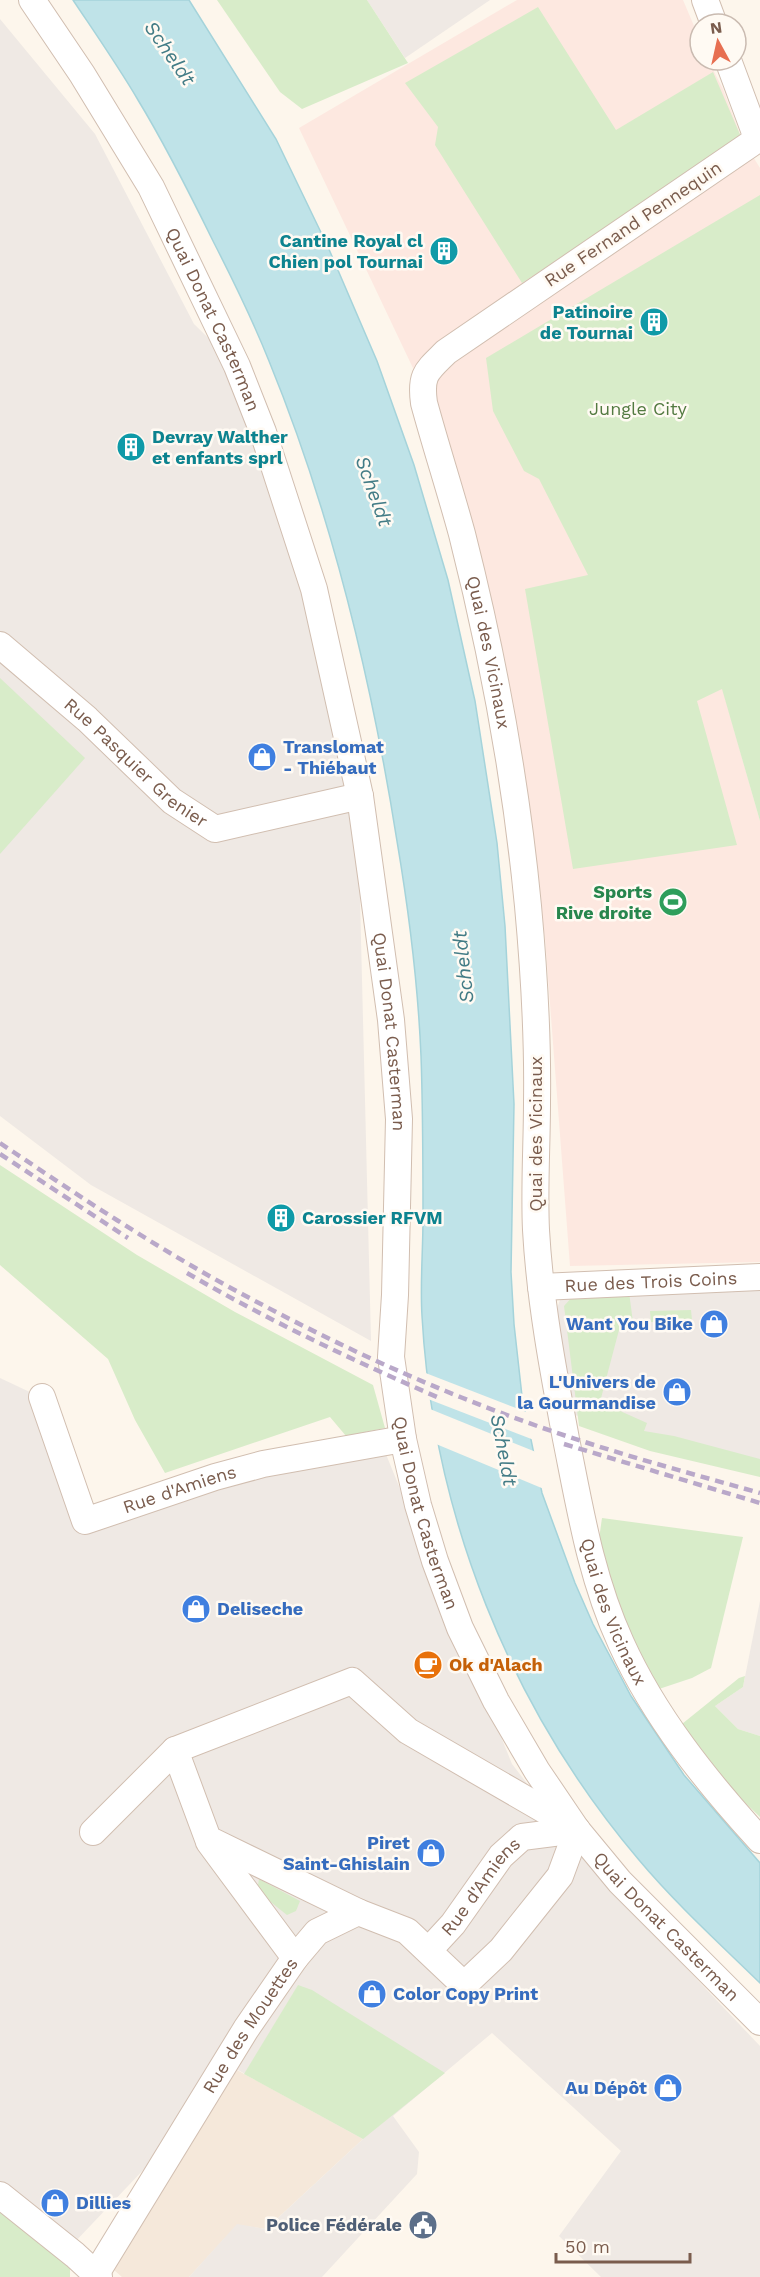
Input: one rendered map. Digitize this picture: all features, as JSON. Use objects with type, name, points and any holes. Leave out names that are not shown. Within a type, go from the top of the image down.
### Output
[{"type":"street","name":"Quai Donat Casterman","points":[[32,0],[82,74],[151,187],[237,366],[263,432],[314,589],[360,796],[390,1020],[399,1119],[395,1294],[391,1357],[403,1439],[418,1505],[435,1561],[460,1628],[496,1701],[577,1830],[620,1882],[760,2022]]},
{"type":"street","name":"Rue Fernand Pennequin","points":[[421,385],[427,370],[446,351],[752,143],[755,136],[754,130],[732,72]]},
{"type":"street","name":"Quai des Vicinaux","points":[[421,385],[424,403],[462,533],[491,659],[520,832],[528,907],[536,1035],[536,1228],[541,1287],[549,1349],[584,1530],[599,1590],[621,1645],[661,1714],[701,1771],[760,1840]]},
{"type":"street","name":"Rue Pasquier Grenier","points":[[0,645],[87,719],[172,801],[215,829],[360,796]]},
{"type":"street","name":"Rue des Trois Coins","points":[[541,1287],[760,1277]]},
{"type":"street","name":"Rue d'Amiens","points":[[42,1397],[85,1521],[215,1477],[263,1464],[403,1439]]},
{"type":"street","points":[[93,1832],[175,1750],[352,1681],[408,1731],[577,1830],[560,1876],[501,1950],[464,1985],[407,1931],[358,1912],[208,1839]]},
{"type":"street","points":[[175,1750],[208,1839],[295,1958]]},
{"type":"street","name":"Rue d'Amiens","points":[[429,1950],[453,1924],[501,1856],[522,1837],[577,1830]]},
{"type":"street","name":"Rue des Mouettes","points":[[97,2276],[246,2029],[295,1958],[317,1932],[358,1912]]},
{"type":"street","points":[[0,2195],[97,2276]]},
{"type":"shaded area","points":[[367,0],[490,0],[405,58]]},
{"type":"shaded area","points":[[517,0],[683,0],[688,12],[688,72],[714,72],[742,139],[760,168],[760,730],[725,698],[760,821],[760,1262],[570,1266],[545,938],[521,787],[421,385],[299,128]]},
{"type":"shaded area","points":[[0,19],[95,134],[194,324],[237,366],[357,778],[371,1341],[91,1185],[0,1116]]},
{"type":"shaded area","points":[[760,1285],[760,1465],[571,1414],[555,1314],[560,1300],[569,1294]]},
{"type":"shaded area","points":[[0,1378],[34,1394],[86,1521],[381,1442],[512,1764],[597,1874],[760,2046],[760,2277],[601,2277],[559,2236],[621,2151],[492,2033],[393,2116],[419,2152],[417,2174],[322,2277],[189,2277],[237,2224],[266,2229],[363,2139],[238,2070],[73,2244],[0,2185]]},
{"type":"shaded area","points":[[760,1601],[760,1736],[738,1729],[715,1706],[743,1687]]},
{"type":"shaded area","points":[[237,2070],[363,2139],[266,2229],[237,2225],[189,2277],[122,2277],[114,2270]]},
{"type":"green space","points":[[217,0],[367,0],[408,63],[302,109],[280,92]]},
{"type":"green space","points":[[538,7],[616,130],[713,72],[742,139],[522,283],[435,145],[438,127],[405,83]]},
{"type":"green space","name":"Jungle City","points":[[760,195],[760,821],[722,689],[697,701],[737,845],[573,869],[525,589],[588,575],[539,479],[524,471],[493,411],[486,358]]},
{"type":"green space","points":[[0,678],[85,758],[0,854]]},
{"type":"green space","points":[[0,1165],[137,1255],[235,1312],[373,1385],[385,1428],[346,1436],[330,1417],[165,1473],[135,1420],[108,1359],[0,1265]]},
{"type":"green space","points":[[629,1292],[634,1330],[619,1330],[600,1402],[647,1423],[644,1431],[674,1436],[760,1459],[760,1477],[650,1451],[579,1426],[564,1306],[575,1294]]},
{"type":"green space","points":[[691,1310],[692,1320],[651,1322],[650,1311]]},
{"type":"green space","points":[[602,1518],[743,1537],[711,1668],[692,1678],[659,1689],[617,1610],[597,1553]]},
{"type":"green space","points":[[745,1676],[743,1687],[715,1706],[738,1729],[760,1736],[760,1817],[734,1792],[682,1724],[739,1678]]},
{"type":"green space","points":[[259,1879],[300,1901],[296,1911],[287,1915],[257,1891]]},
{"type":"green space","points":[[298,1985],[312,1990],[445,2073],[363,2139],[244,2074]]},
{"type":"green space","points":[[0,2210],[64,2262],[70,2268],[70,2277],[0,2277]]},
{"type":"water","name":"Scheldt","points":[[73,0],[189,0],[276,139],[328,247],[377,361],[414,465],[448,580],[475,701],[497,843],[505,926],[514,1104],[511,1272],[514,1324],[522,1396],[542,1493],[575,1583],[593,1624],[631,1696],[684,1775],[760,1863],[760,1983],[653,1876],[593,1801],[552,1739],[517,1674],[486,1606],[461,1535],[442,1464],[429,1390],[422,1316],[422,1076],[412,948],[387,780],[347,597],[292,419],[250,316],[178,170],[122,75]]},
{"type":"pier","points":[[423,1372],[529,1413],[534,1440],[428,1399]]},
{"type":"pier","points":[[430,1409],[536,1452],[544,1489],[436,1444]]},
{"type":"railway","points":[[0,1143],[119,1222],[211,1277],[311,1330],[381,1363],[453,1394],[555,1432],[760,1493]]},
{"type":"railway","points":[[0,1154],[128,1238]]},
{"type":"railway","points":[[187,1273],[310,1339],[437,1397]]},
{"type":"railway","points":[[564,1444],[760,1503]]},
{"type":"place","name":"Cantine Royal cl Chien pol Tournai","points":[[444,251]]},
{"type":"place","name":"Patinoire de Tournai","points":[[654,322]]},
{"type":"place","name":"Devray Walther et enfants sprl","points":[[131,447]]},
{"type":"place","name":"Translomat - Thiébaut","points":[[262,757]]},
{"type":"place","name":"Sports Rive droite","points":[[673,902]]},
{"type":"place","name":"Carossier RFVM","points":[[281,1218]]},
{"type":"place","name":"Want You Bike","points":[[714,1324]]},
{"type":"place","name":"L'Univers de la Gourmandise","points":[[677,1392]]},
{"type":"place","name":"Deliseche","points":[[196,1609]]},
{"type":"place","name":"Ok d'Alach","points":[[428,1665]]},
{"type":"place","name":"Piret Saint-Ghislain","points":[[431,1853]]},
{"type":"place","name":"Color Copy Print","points":[[372,1994]]},
{"type":"place","name":"Au Dépôt","points":[[668,2088]]},
{"type":"place","name":"Dillies","points":[[55,2203]]},
{"type":"place","name":"Police Fédérale","points":[[423,2225]]}]
